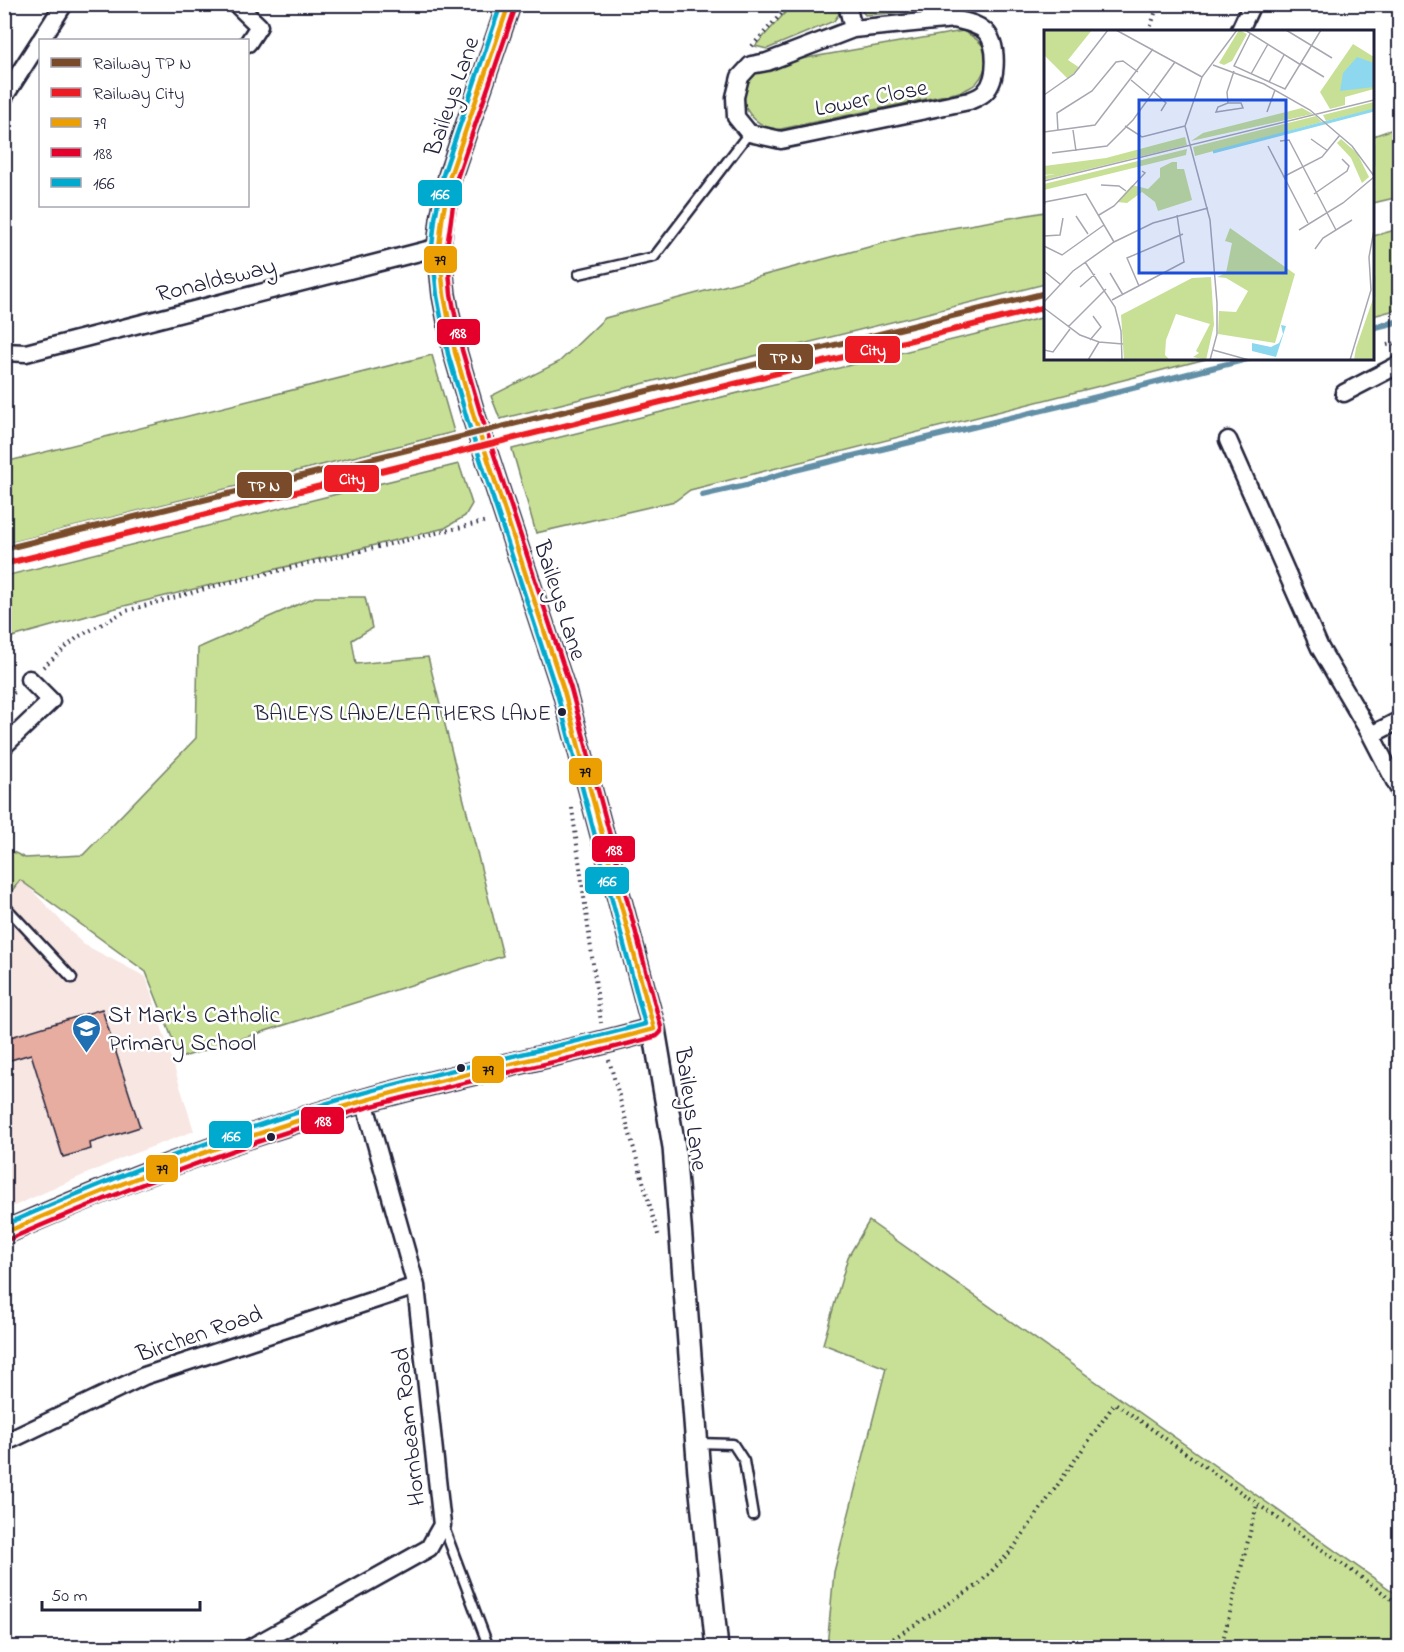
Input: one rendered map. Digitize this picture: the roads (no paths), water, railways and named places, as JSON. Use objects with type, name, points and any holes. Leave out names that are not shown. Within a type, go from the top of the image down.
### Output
[{"type":"street","points":[[42,39],[64,4]]},
{"type":"street","points":[[236,4],[259,26],[249,41]]},
{"type":"street","name":"Baileys Lane","points":[[509,4],[450,176],[439,247],[444,295],[455,352],[474,417],[564,692],[654,1029],[674,1147],[696,1443],[717,1647]]},
{"type":"street","points":[[847,4],[853,29]]},
{"type":"street","points":[[1240,30],[1252,4]]},
{"type":"street","name":"Lower Close","points":[[954,19],[975,24],[987,33],[993,49],[995,66],[992,80],[985,93],[969,102],[781,140],[749,133],[736,117],[735,97],[740,77],[751,65],[767,62],[853,29],[954,19]]},
{"type":"street","points":[[4,97],[39,44]]},
{"type":"street","name":"Ronaldsway","points":[[4,352],[26,353],[439,247]]},
{"type":"street","points":[[1344,393],[1400,364]]},
{"type":"street","points":[[1228,440],[1320,648],[1371,735],[1400,791]]},
{"type":"street","points":[[4,746],[51,701],[28,679]]},
{"type":"street","points":[[1371,735],[1400,720]]},
{"type":"street","points":[[4,1233],[131,1179],[285,1124],[459,1076],[604,1043],[654,1029]]},
{"type":"street","name":"Hornbeam Road","points":[[261,1645],[429,1548],[442,1525],[416,1286],[364,1101]]},
{"type":"street","name":"Birchen Road","points":[[4,1443],[144,1376],[416,1286]]},
{"type":"lane","points":[[579,274],[654,257],[749,133]]},
{"type":"lane","points":[[4,905],[72,978]]},
{"type":"lane","points":[[696,1443],[733,1444],[744,1461],[753,1515]]},
{"type":"lane","points":[[442,1525],[489,1647]]},
{"type":"waterway","points":[[1374,328],[1400,321]]},
{"type":"waterway","points":[[702,495],[1243,360]]},
{"type":"rail line","name":"City","points":[[4,564],[1044,307]]},
{"type":"place","name":"BAILEYS LANE/LEATHERS LANE","points":[[562,712]]},
{"type":"place","name":"St Mark's Catholic Primary School","points":[[87,1054]]}]
